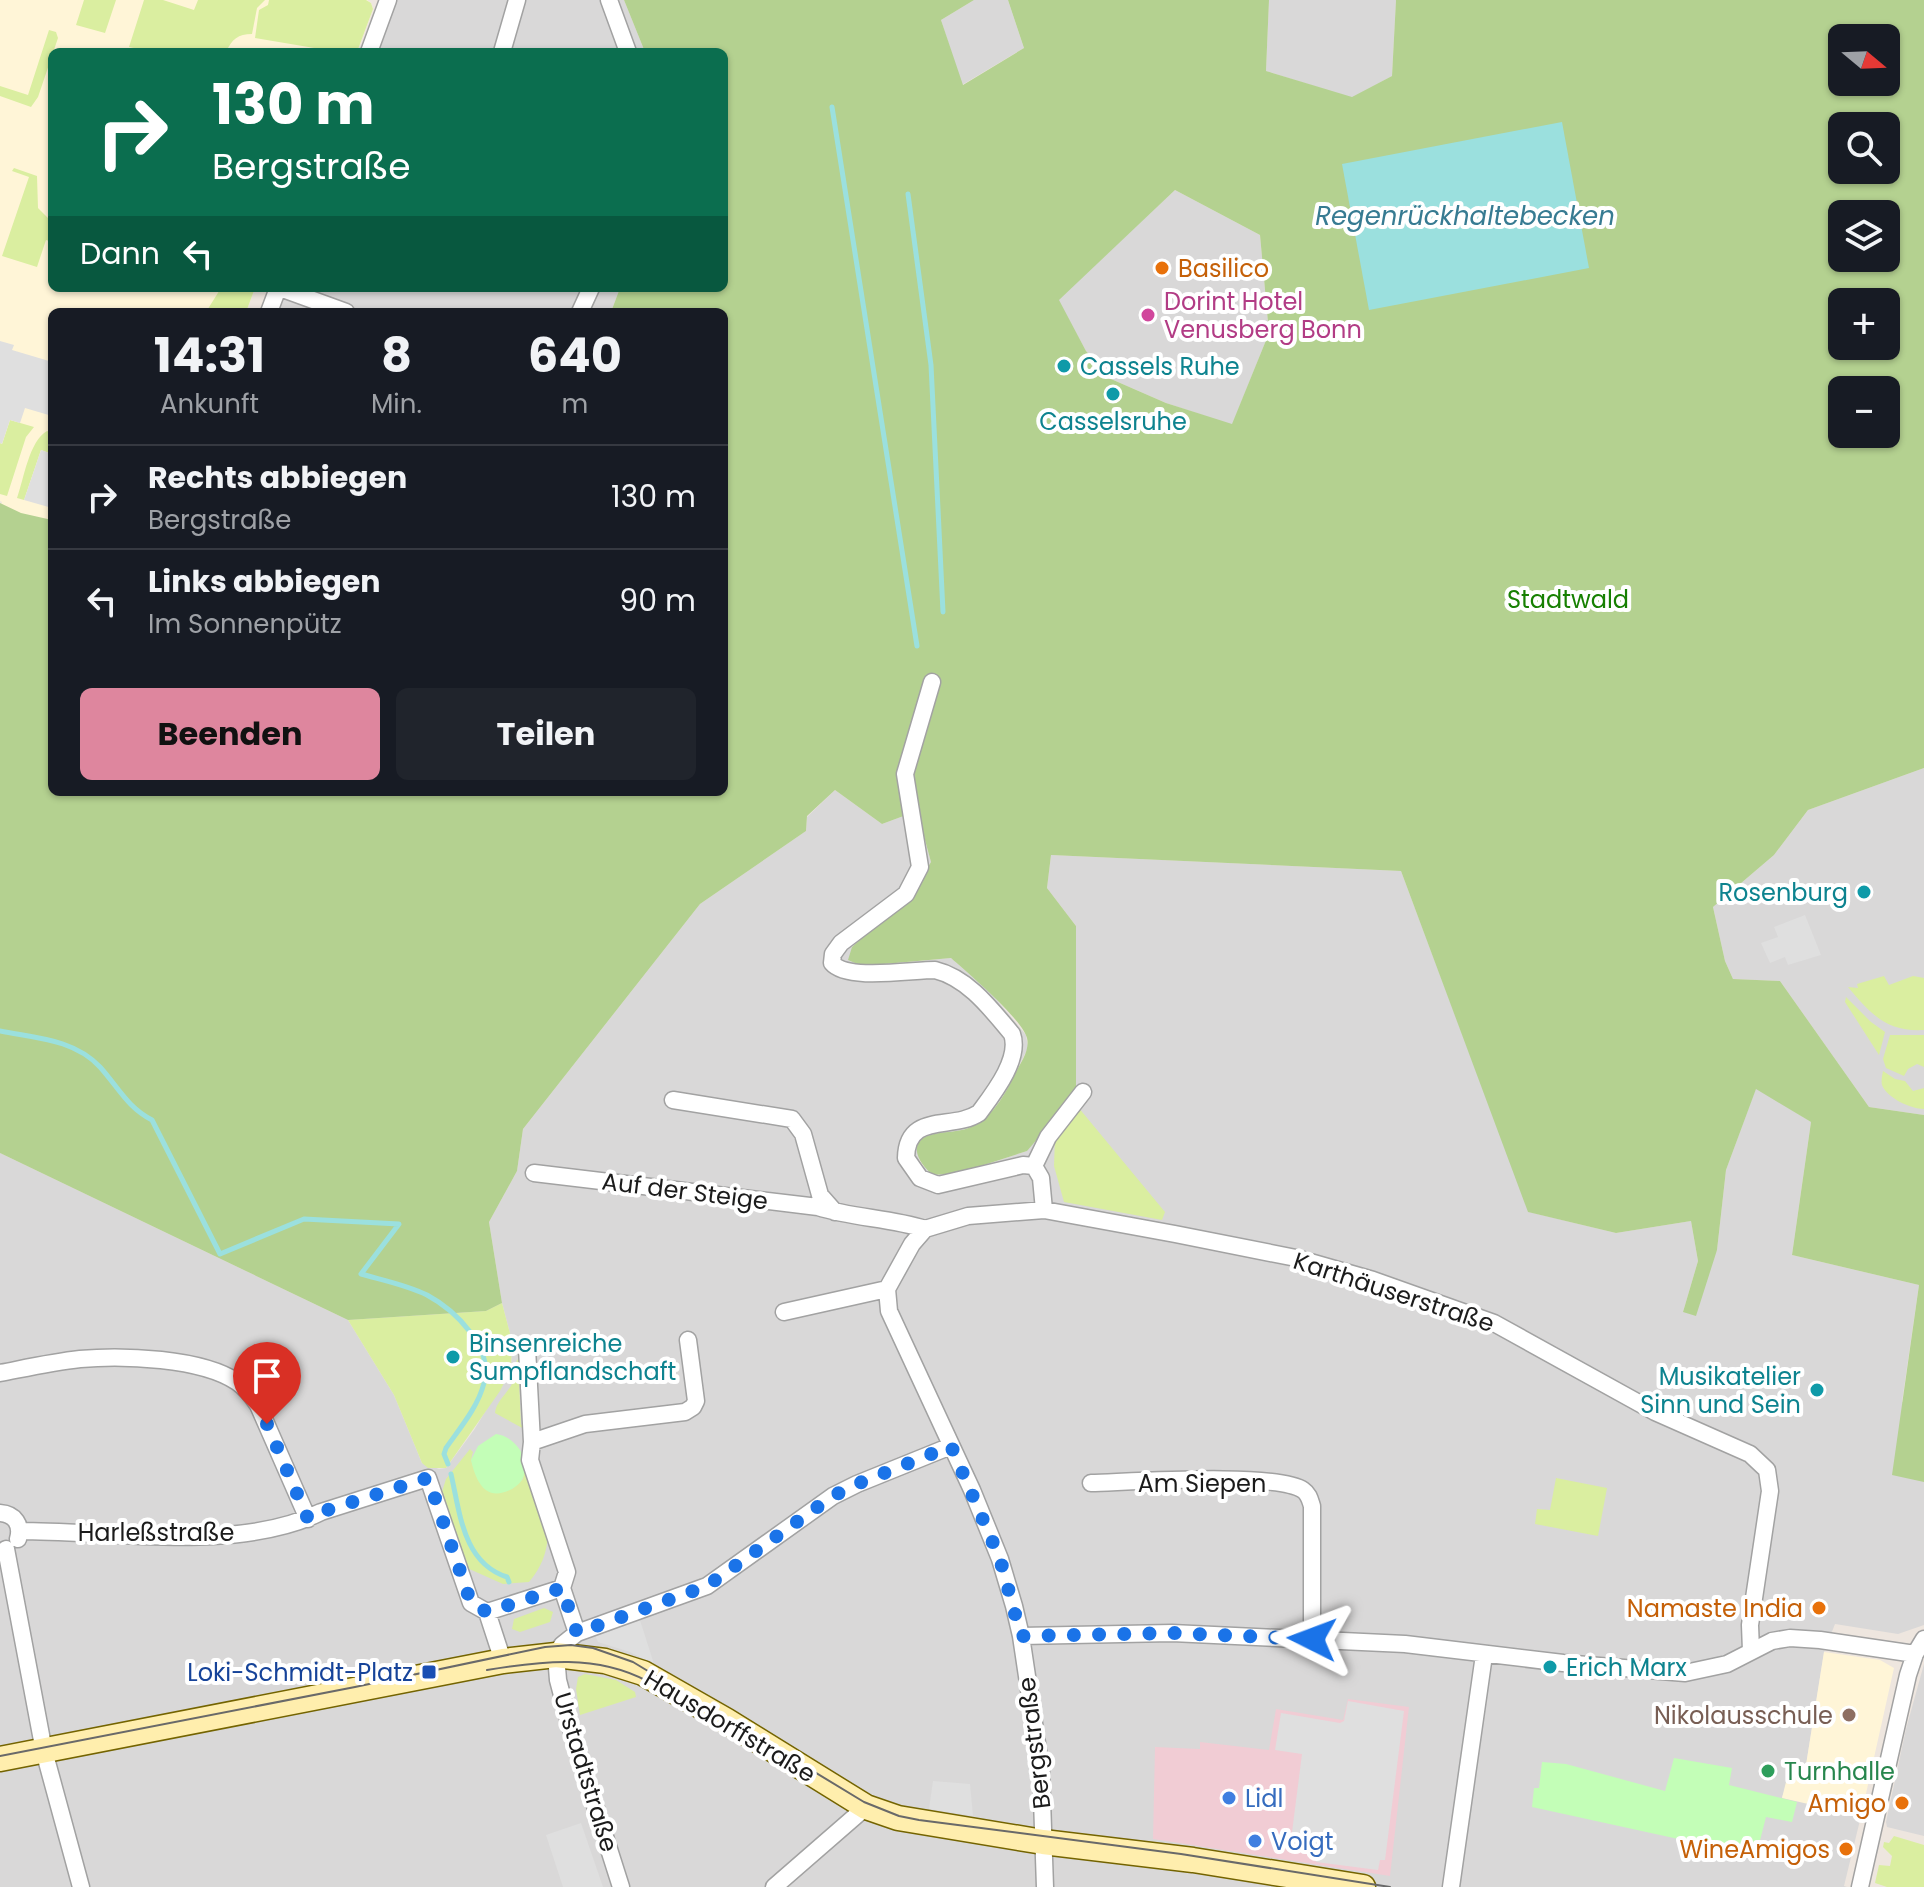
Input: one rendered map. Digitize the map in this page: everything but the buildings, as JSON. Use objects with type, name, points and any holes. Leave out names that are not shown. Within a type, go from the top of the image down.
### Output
[{"type":"main road","name":"Hausdorffstraße","points":[[0,1759],[503,1661],[556,1655],[605,1661],[643,1673],[866,1807],[917,1822],[1363,1887]]},
{"type":"street","points":[[370,48],[388,0]]},
{"type":"street","points":[[503,48],[517,0]]},
{"type":"street","points":[[609,0],[627,48]]},
{"type":"street","points":[[290,292],[335,308]]},
{"type":"street","points":[[932,682],[905,774],[920,867],[906,894],[841,943],[833,954],[832,963],[836,969],[851,973],[935,970],[947,973],[971,990],[1015,1041],[1007,1067],[979,1113],[971,1118],[921,1127],[913,1132],[906,1158],[920,1178],[938,1185],[1023,1165],[1034,1166]]},
{"type":"street","points":[[1034,1166],[1048,1137],[1083,1092]]},
{"type":"street","points":[[673,1100],[792,1119],[803,1134],[820,1195],[835,1212]]},
{"type":"street","points":[[784,1312],[887,1289],[912,1244],[925,1229],[968,1216],[1044,1210],[1041,1178],[1034,1166]]},
{"type":"street","name":"Auf der Steige","points":[[534,1173],[818,1207],[901,1221],[925,1229]]},
{"type":"street","name":"Karthäuserstraße","points":[[1044,1210],[1296,1258],[1373,1280],[1494,1323],[1655,1412],[1750,1454],[1767,1470],[1770,1491],[1750,1625],[1751,1651]]},
{"type":"street","name":"Bergstraße","points":[[887,1289],[889,1311],[1000,1559],[1021,1636],[1039,1757],[1045,1887]]},
{"type":"street","points":[[532,1443],[585,1424],[685,1412],[693,1407],[696,1401],[688,1340]]},
{"type":"street","points":[[527,1348],[532,1443],[530,1460],[567,1572],[562,1588],[577,1633]]},
{"type":"street","points":[[0,1373],[79,1359],[113,1358],[193,1366],[236,1381],[258,1405],[308,1519]]},
{"type":"street","points":[[556,1655],[562,1645],[577,1633],[707,1586],[833,1496],[951,1446]]},
{"type":"street","name":"Harleßstraße","points":[[20,1531],[245,1533],[308,1519],[321,1512],[428,1478],[471,1603],[487,1612]]},
{"type":"street","name":"Am Siepen","points":[[1091,1483],[1260,1480],[1302,1489],[1312,1506],[1312,1639]]},
{"type":"street","points":[[0,1513],[12,1516],[20,1531],[17,1541],[3,1549],[44,1751],[81,1887]]},
{"type":"street","points":[[503,1661],[487,1612],[562,1588]]},
{"type":"street","points":[[1021,1636],[1172,1633],[1405,1644],[1484,1655],[1685,1673],[1727,1664],[1772,1641],[1804,1638],[1919,1646],[1860,1887]]},
{"type":"street","name":"Urstadtstraße","points":[[556,1655],[558,1680],[569,1723],[621,1887]]},
{"type":"street","points":[[1451,1887],[1484,1655]]},
{"type":"street","points":[[774,1887],[866,1807]]},
{"type":"shaded area","points":[[0,0],[367,0],[373,9],[358,48],[48,48],[48,292],[254,292],[248,308],[48,308],[48,642],[0,501]]},
{"type":"shaded area","points":[[393,0],[624,0],[643,48],[375,48]]},
{"type":"shaded area","points":[[974,0],[1008,0],[1024,48],[962,85],[941,20]]},
{"type":"shaded area","points":[[1269,0],[1396,0],[1392,76],[1352,98],[1266,71]]},
{"type":"shaded area","points":[[1175,190],[1260,235],[1269,333],[1232,425],[1166,403],[1111,379],[1086,351],[1058,300]]},
{"type":"shaded area","points":[[284,292],[618,292],[612,308],[278,308]]},
{"type":"shaded area","points":[[0,341],[14,345],[12,350],[48,361],[48,415],[25,408],[20,423],[10,420],[0,443]]},
{"type":"shaded area","points":[[41,450],[48,453],[48,507],[24,500]]},
{"type":"shaded area","points":[[1924,768],[1924,1115],[1869,1107],[1780,981],[1733,979],[1725,961],[1713,907],[1774,855],[1808,810]]},
{"type":"shaded area","points":[[835,790],[882,824],[917,811],[931,862],[913,892],[852,947],[862,966],[951,958],[992,994],[1026,1035],[1028,1048],[994,1109],[977,1124],[959,1132],[927,1136],[917,1150],[921,1166],[959,1173],[1027,1151],[1076,926],[1047,888],[1051,855],[1401,871],[1529,1212],[1616,1233],[1691,1221],[1698,1261],[1683,1312],[1717,1250],[1726,1170],[1756,1088],[1811,1122],[1792,1255],[1919,1285],[1902,1402],[1924,1398],[1924,1625],[1898,1634],[1835,1624],[1824,1652],[1806,1765],[1782,1797],[1861,1816],[1844,1886],[1847,1887],[0,1887],[0,1153],[348,1320],[394,1395],[422,1463],[439,1469],[446,1468],[474,1430],[511,1369],[512,1341],[502,1303],[489,1222],[517,1171],[523,1129],[700,904],[806,831],[807,817]]},
{"type":"shaded area","points":[[1805,915],[1821,955],[1788,965],[1785,957],[1770,963],[1761,943],[1778,937],[1774,927]]},
{"type":"shaded area","points":[[639,1617],[654,1664],[598,1642],[594,1633]]},
{"type":"shaded area","name":"Nikolausschule","points":[[1824,1652],[1880,1660],[1894,1668],[1861,1816],[1782,1798],[1791,1762],[1806,1765]]},
{"type":"shaded area","points":[[1924,1664],[1924,1836],[1887,1827],[1886,1822]]},
{"type":"shaded area","points":[[1348,1699],[1409,1707],[1390,1876],[1153,1839],[1155,1747],[1200,1749],[1200,1742],[1269,1750],[1276,1709],[1343,1720]]},
{"type":"shaded area","points":[[1348,1701],[1404,1711],[1385,1860],[1380,1860],[1378,1870],[1316,1862],[1318,1851],[1290,1848],[1302,1754],[1275,1750],[1281,1713],[1340,1723],[1344,1721]]},
{"type":"shaded area","points":[[933,1781],[970,1784],[973,1816],[929,1809]]},
{"type":"shaded area","points":[[581,1823],[603,1887],[563,1887],[546,1835]]},
{"type":"green space","points":[[84,0],[116,0],[105,33],[76,25]]},
{"type":"green space","points":[[144,0],[163,0],[194,10],[198,0],[265,0],[257,8],[252,34],[236,38],[228,48],[129,47]]},
{"type":"green space","points":[[269,0],[366,0],[373,9],[358,48],[314,48],[255,38],[259,10],[268,5]]},
{"type":"green space","name":"Stadtwald","points":[[624,0],[974,0],[941,20],[963,85],[1024,48],[1008,0],[1269,0],[1266,71],[1352,97],[1392,76],[1396,0],[1924,0],[1924,768],[1808,810],[1774,855],[1713,907],[1725,961],[1733,979],[1780,981],[1869,1107],[1924,1115],[1924,1482],[1892,1475],[1919,1285],[1792,1255],[1811,1122],[1756,1089],[1726,1170],[1717,1250],[1696,1316],[1683,1312],[1698,1261],[1691,1221],[1616,1233],[1528,1212],[1401,871],[1051,855],[1047,888],[1076,926],[1076,1094],[1027,1151],[959,1173],[933,1175],[918,1156],[921,1140],[933,1134],[969,1128],[988,1115],[1004,1095],[1022,1060],[1027,1038],[1005,1008],[951,958],[862,966],[848,960],[852,947],[913,892],[931,862],[917,811],[882,824],[835,790],[807,816],[806,831],[700,904],[523,1129],[517,1171],[489,1222],[502,1303],[486,1311],[348,1320],[0,1153],[0,503],[21,513],[48,519],[48,796],[728,796],[728,308],[612,308],[618,292],[728,292],[728,48],[643,48]],"holes":[[[1175,190],[1260,235],[1269,333],[1232,424],[1166,403],[1111,379],[1086,351],[1059,300]]]},
{"type":"green space","points":[[49,30],[56,32],[58,38],[55,48],[48,48],[48,68],[38,97],[31,107],[0,96],[0,86],[28,95]]},
{"type":"green space","points":[[14,168],[37,176],[38,208],[48,218],[48,241],[37,267],[2,256],[29,177],[12,171]]},
{"type":"green space","points":[[218,292],[254,292],[248,308],[208,308]]},
{"type":"green space","points":[[10,420],[34,427],[26,437],[7,496],[0,494],[0,443]]},
{"type":"green space","points":[[48,431],[48,453],[41,450],[24,500],[17,498],[31,452],[41,436]]},
{"type":"green space","points":[[1884,976],[1889,985],[1913,976],[1924,978],[1924,1030],[1899,1028],[1880,1019],[1848,987],[1858,988],[1857,984]]},
{"type":"green space","points":[[1846,997],[1885,1032],[1879,1055],[1845,1002]]},
{"type":"green space","points":[[1890,1035],[1924,1035],[1924,1067],[1917,1064],[1908,1069],[1904,1076],[1886,1068],[1883,1059]]},
{"type":"green space","points":[[1883,1071],[1905,1081],[1913,1091],[1924,1088],[1924,1109],[1906,1105],[1889,1094],[1882,1085]]},
{"type":"green space","points":[[1078,1107],[1165,1212],[1162,1220],[1064,1202],[1054,1166],[1055,1137]]},
{"type":"green space","points":[[502,1303],[512,1341],[511,1369],[500,1391],[446,1468],[428,1468],[422,1463],[394,1395],[348,1320],[486,1311]]},
{"type":"green space","points":[[520,1358],[523,1379],[519,1380],[521,1424],[526,1430],[495,1413],[512,1384],[509,1383]]},
{"type":"green space","points":[[496,1434],[514,1443],[525,1461],[523,1477],[512,1489],[503,1493],[488,1492],[483,1488],[471,1460],[478,1446]]},
{"type":"green space","points":[[470,1449],[477,1478],[488,1488],[512,1489],[523,1479],[525,1462],[541,1523],[547,1525],[548,1533],[544,1555],[529,1582],[503,1584],[467,1568],[440,1498],[446,1479]]},
{"type":"green space","points":[[1556,1478],[1607,1488],[1598,1536],[1535,1524],[1537,1509],[1550,1510]]},
{"type":"green space","points":[[544,1608],[553,1612],[550,1622],[520,1632],[512,1629],[514,1619]]},
{"type":"green space","points":[[585,1674],[616,1680],[635,1692],[636,1697],[580,1715],[576,1689],[578,1677]]},
{"type":"green space","points":[[1674,1758],[1732,1768],[1729,1785],[1797,1802],[1792,1822],[1766,1817],[1756,1856],[1532,1807],[1534,1788],[1539,1788],[1542,1762],[1566,1764],[1665,1791]]},
{"type":"green space","points":[[1894,1836],[1924,1845],[1924,1887],[1887,1887],[1875,1883],[1879,1865],[1890,1866],[1892,1856],[1883,1847],[1884,1842],[1889,1843]]},
{"type":"water","name":"Regenrückhaltebecken","points":[[1562,122],[1589,268],[1369,310],[1342,164]]},
{"type":"waterway","points":[[832,107],[917,646]]},
{"type":"waterway","points":[[908,194],[931,365],[943,612]]},
{"type":"waterway","points":[[0,1031],[66,1045],[100,1067],[129,1103],[152,1120],[220,1254],[304,1219],[399,1224],[361,1274],[411,1288],[449,1310],[478,1344],[486,1370],[478,1400],[446,1448],[444,1454],[448,1464]]},
{"type":"waterway","points":[[451,1474],[461,1520],[472,1549],[492,1570],[507,1577],[509,1582]]},
{"type":"tram line","points":[[0,1756],[545,1647],[571,1645],[593,1648],[633,1662],[864,1802],[899,1816],[1181,1854],[1390,1887]]},
{"type":"tram line","points":[[487,1670],[548,1662],[588,1663],[628,1672],[647,1681]]},
{"type":"place","name":"Basilico","points":[[1162,268]]},
{"type":"place","name":"Dorint Hotel Venusberg Bonn","points":[[1148,315]]},
{"type":"place","name":"Cassels Ruhe","points":[[1064,366]]},
{"type":"place","name":"Casselsruhe","points":[[1113,394]]},
{"type":"place","name":"Rosenburg","points":[[1864,892]]},
{"type":"place","name":"Binsenreiche Sumpflandschaft","points":[[453,1357]]},
{"type":"place","name":"Musikatelier Sinn und Sein","points":[[1817,1390]]},
{"type":"place","name":"Namaste India","points":[[1819,1608]]},
{"type":"place","name":"Erich Marx","points":[[1550,1667]]},
{"type":"place","name":"Loki-Schmidt-Platz","points":[[429,1672]]},
{"type":"place","name":"Nikolausschule","points":[[1849,1715]]},
{"type":"place","name":"Turnhalle","points":[[1768,1771]]},
{"type":"place","name":"Lidl","points":[[1229,1798]]},
{"type":"place","name":"Amigo","points":[[1902,1803]]},
{"type":"place","name":"Voigt","points":[[1255,1841]]},
{"type":"place","name":"WineAmigos","points":[[1846,1849]]},
{"type":"route","points":[[267,1424],[308,1519],[321,1512],[428,1478],[471,1603],[487,1612],[562,1588],[577,1633],[707,1586],[833,1496],[951,1446],[1000,1559],[1021,1636],[1172,1633],[1312,1639]]}]
